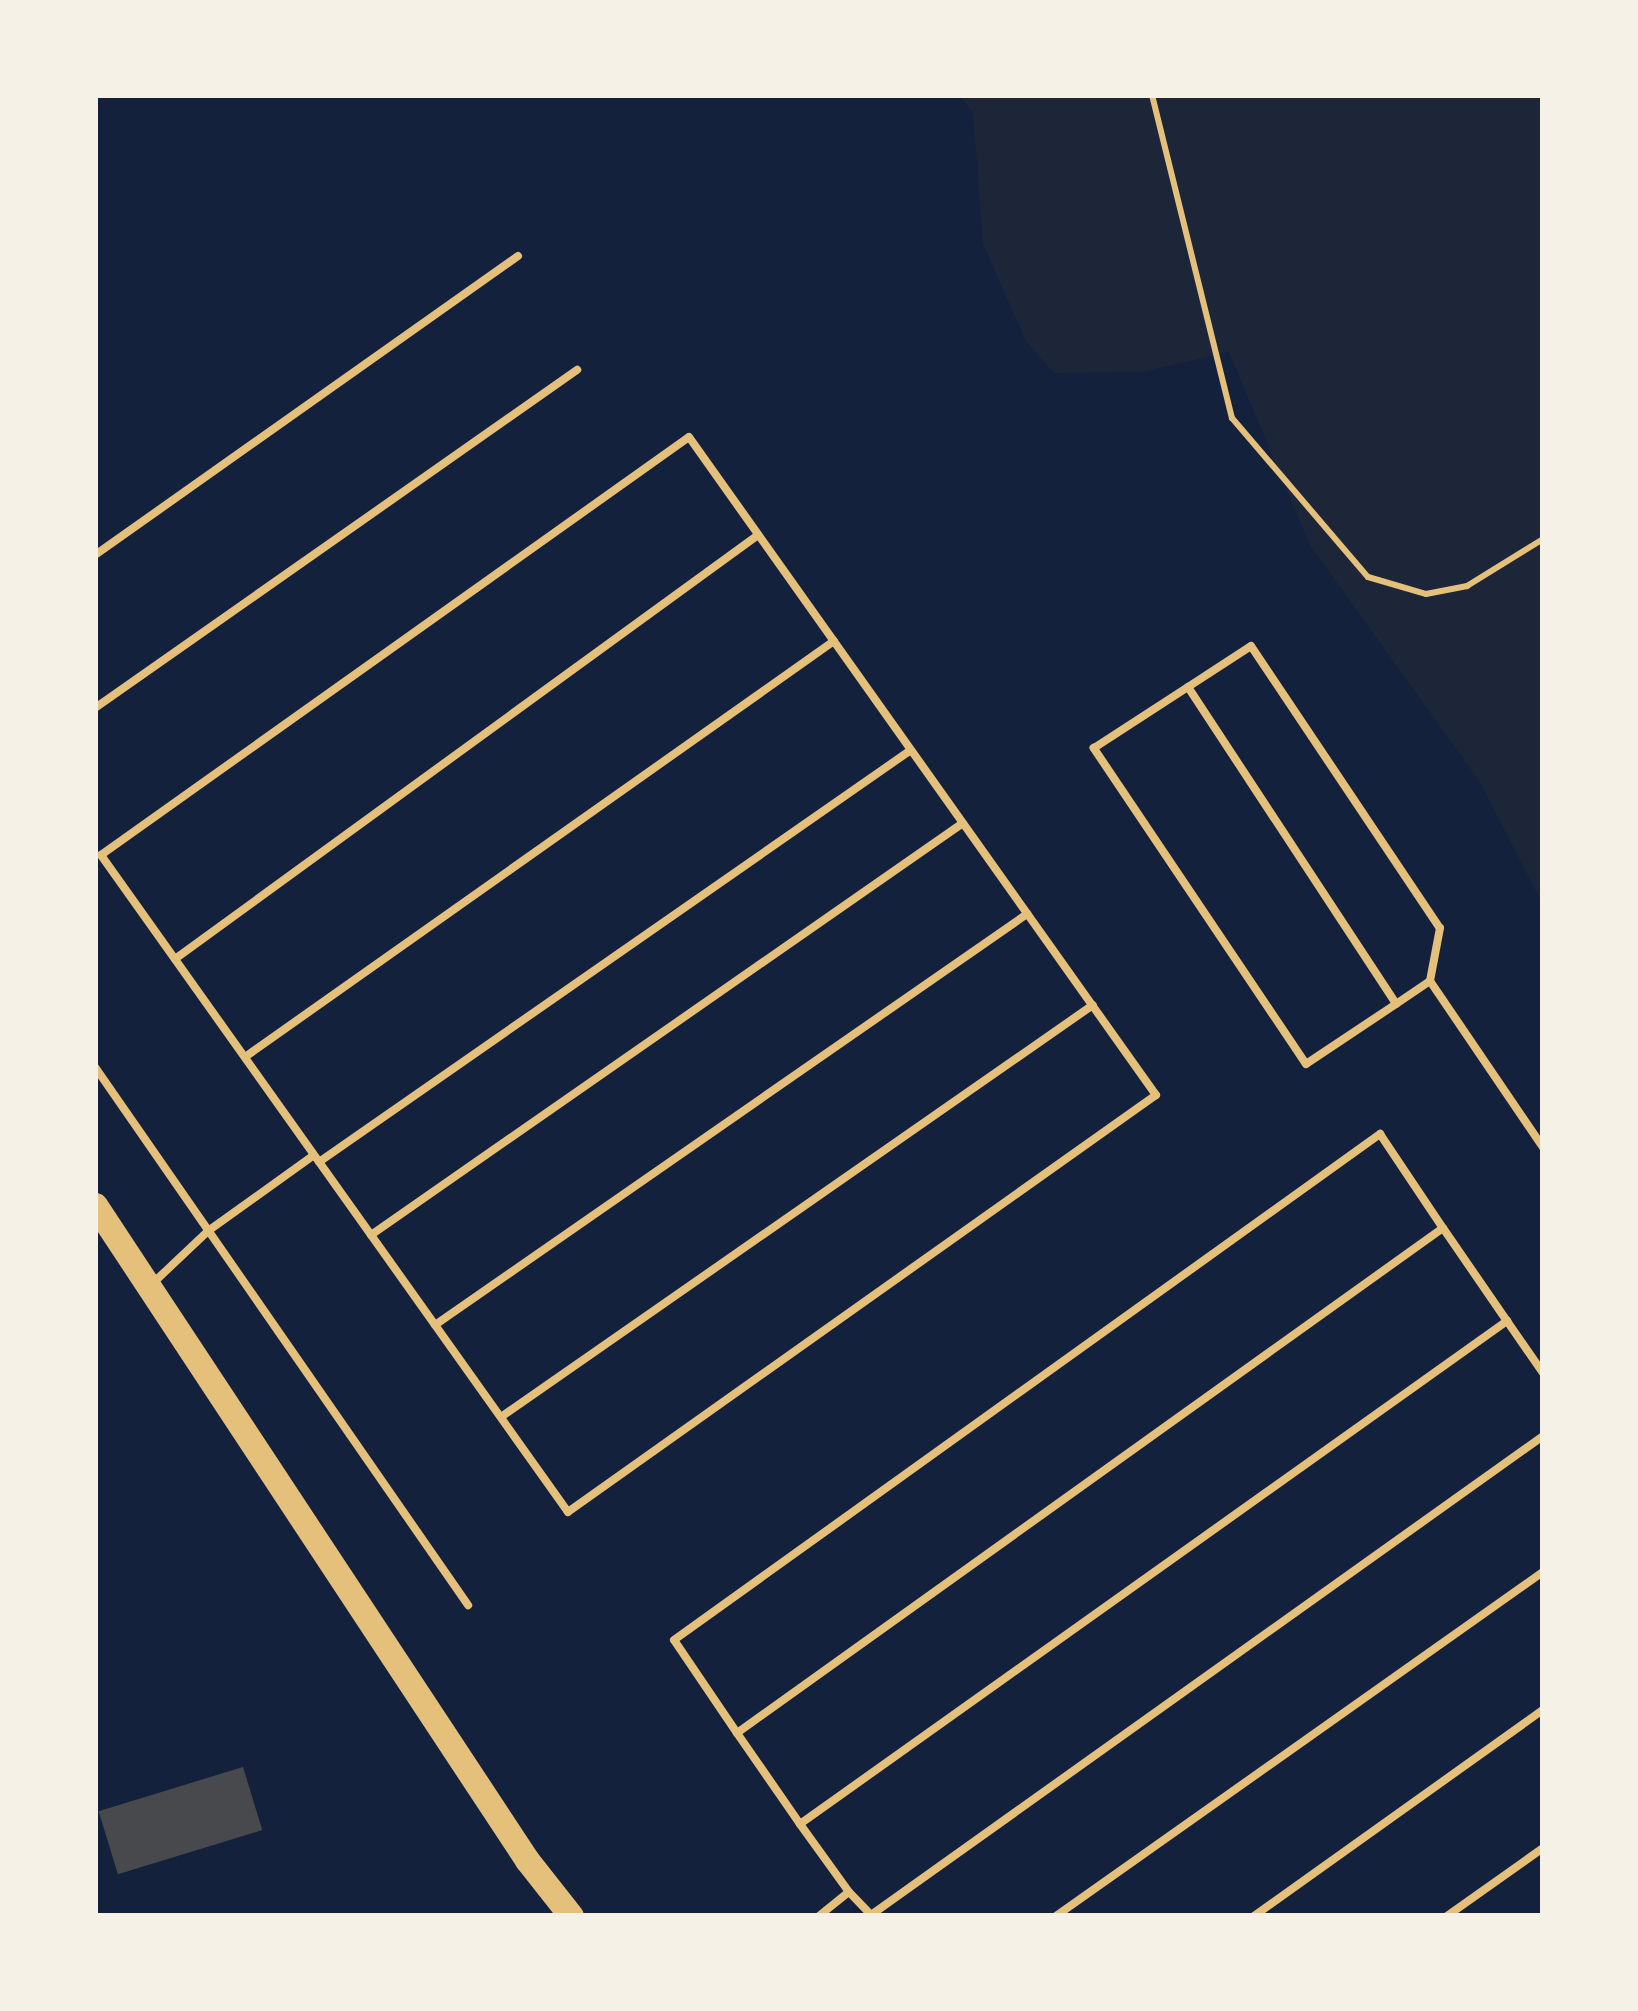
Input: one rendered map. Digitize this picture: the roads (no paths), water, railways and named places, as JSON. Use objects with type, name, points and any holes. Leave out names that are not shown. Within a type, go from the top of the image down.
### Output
[{"type":"main road","points":[[95,1204],[570,1916]]},
{"type":"lane","points":[[95,556],[518,256]]},
{"type":"lane","points":[[95,708],[578,370]]},
{"type":"lane","points":[[688,437],[758,535],[1156,1095],[568,1512],[100,855],[688,437]]},
{"type":"lane","points":[[175,959],[758,535]]},
{"type":"lane","points":[[245,1057],[834,641]]},
{"type":"lane","points":[[1430,981],[1306,1064],[1094,748],[1252,646],[1440,928],[1430,981],[1543,1148]]},
{"type":"lane","points":[[1188,687],[1396,1004]]},
{"type":"lane","points":[[148,1287],[208,1231],[911,750]]},
{"type":"lane","points":[[371,1235],[963,824]]},
{"type":"lane","points":[[435,1326],[1027,914]]},
{"type":"lane","points":[[500,1417],[1092,1006]]},
{"type":"lane","points":[[95,1067],[468,1604]]},
{"type":"lane","points":[[1543,1373],[1380,1134],[674,1640],[800,1824],[871,1916],[1543,1436]]},
{"type":"lane","points":[[737,1733],[1442,1228]]},
{"type":"lane","points":[[800,1824],[1508,1321]]},
{"type":"lane","points":[[1056,1916],[1543,1572]]},
{"type":"lane","points":[[1254,1916],[1543,1710]]},
{"type":"lane","points":[[1447,1916],[1543,1848]]},
{"type":"lane","points":[[819,1916],[849,1892]]}]
